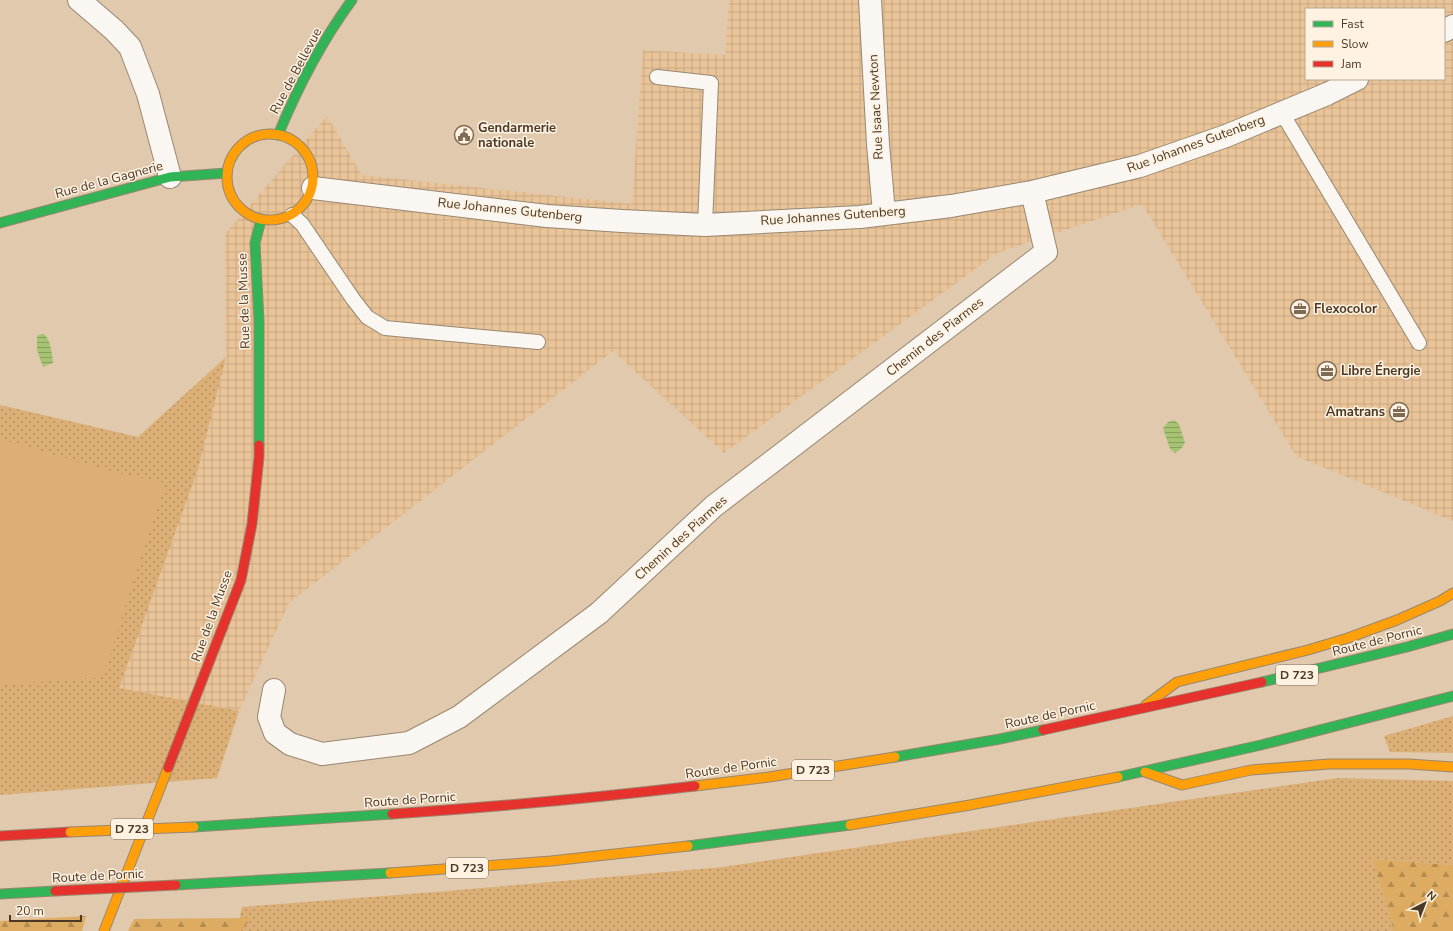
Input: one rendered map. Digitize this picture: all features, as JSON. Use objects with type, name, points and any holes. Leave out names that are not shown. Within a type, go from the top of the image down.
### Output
[{"type":"main road","name":"Rue de Bellevue","points":[[278,135],[288,110],[319,49],[349,1]]},
{"type":"main road","points":[[268,134],[278,135],[289,138],[307,154],[312,165],[314,176],[313,188],[305,204],[292,215],[277,220],[261,220],[249,216],[239,208],[227,186],[227,173],[231,158],[240,146],[248,140],[268,134]]},
{"type":"main road","name":"Rue de la Gagnerie","points":[[0,223],[170,177],[227,173]]},
{"type":"main road","name":"Rue de la Musse","points":[[104,931],[241,580],[252,524],[258,457],[259,320],[255,244],[261,220]]},
{"type":"main road","points":[[1139,710],[1177,682],[1308,650],[1348,638],[1397,620],[1440,601],[1453,593]]},
{"type":"main road","name":"Route de Pornic","points":[[0,836],[194,827],[484,808],[676,789],[769,777],[1000,739],[1139,710],[1281,678],[1453,634]]},
{"type":"main road","name":"Route de Pornic","points":[[0,894],[447,870],[675,849],[756,839],[883,820],[1145,772],[1294,737],[1453,696]]},
{"type":"main road","points":[[1145,772],[1182,786],[1251,770],[1329,764],[1409,764],[1453,767]]},
{"type":"street","points":[[79,0],[114,30],[130,47],[148,94],[170,177]]},
{"type":"street","name":"Rue Isaac Newton","points":[[870,0],[878,144],[884,213]]},
{"type":"street","name":"Rue Johannes Gutenberg","points":[[313,188],[547,216],[705,225],[860,217],[951,206],[1032,192],[1140,166],[1226,136],[1327,94],[1355,80]]},
{"type":"street","name":"Chemin des Piarmes","points":[[274,690],[269,717],[275,733],[290,744],[322,754],[409,743],[459,717],[599,613],[714,506],[1046,252],[1032,192]]},
{"type":"lane","points":[[656,77],[711,83],[705,225]]},
{"type":"lane","points":[[1282,113],[1418,343]]},
{"type":"lane","points":[[292,215],[302,224],[367,317],[385,328],[538,342]]},
{"type":"shaded area","points":[[729,0],[1453,0],[1453,521],[1296,456],[1142,204],[997,253],[724,453],[613,351],[289,603],[239,711],[118,689],[198,469],[226,357],[225,234],[327,116],[362,175],[632,204],[643,50],[725,55]]},
{"type":"shaded area","points":[[44,334],[51,347],[53,363],[43,367],[37,350],[37,336]]},
{"type":"shaded area","points":[[226,357],[198,469],[119,688],[239,711],[217,778],[0,795],[0,405],[138,437]]},
{"type":"shaded area","points":[[1174,420],[1179,424],[1185,443],[1181,449],[1175,453],[1170,449],[1163,428],[1168,422]]},
{"type":"shaded area","points":[[0,439],[118,473],[165,483],[103,677],[0,685]]},
{"type":"shaded area","points":[[1453,716],[1453,753],[1390,752],[1384,736]]},
{"type":"shaded area","points":[[1338,778],[1453,781],[1453,865],[1372,859],[1394,931],[237,931],[242,907],[723,867]]},
{"type":"green space","points":[[1372,859],[1453,865],[1453,931],[1394,931]]},
{"type":"green space","points":[[86,916],[82,931],[0,931],[0,921]]},
{"type":"green space","points":[[251,918],[241,931],[128,931],[134,919]]},
{"type":"traffic: fast","points":[[278,135],[311,65],[330,32],[352,0]]},
{"type":"traffic: fast","points":[[0,223],[170,177],[227,173]]},
{"type":"traffic: fast","points":[[259,445],[259,320],[255,243],[261,220]]},
{"type":"traffic: fast","points":[[1262,682],[1407,647],[1453,634]]},
{"type":"traffic: fast","points":[[1118,777],[1261,745],[1453,696]]},
{"type":"traffic: fast","points":[[895,757],[1043,730]]},
{"type":"traffic: fast","points":[[194,827],[392,814]]},
{"type":"traffic: fast","points":[[688,846],[850,825]]},
{"type":"traffic: fast","points":[[176,885],[390,873]]},
{"type":"traffic: fast","points":[[0,894],[55,891]]},
{"type":"traffic: slow","points":[[270,134],[287,137],[301,146],[310,160],[313,177],[310,194],[301,208],[287,217],[270,220],[253,217],[239,208],[230,194],[227,177],[230,160],[239,146],[253,137],[270,134]]},
{"type":"traffic: slow","points":[[1146,705],[1177,682],[1308,650],[1348,638],[1397,620],[1440,601],[1453,593]]},
{"type":"traffic: slow","points":[[695,786],[769,777],[895,757]]},
{"type":"traffic: slow","points":[[1145,772],[1182,785],[1251,770],[1329,764],[1409,764],[1453,767]]},
{"type":"traffic: slow","points":[[104,931],[168,768]]},
{"type":"traffic: slow","points":[[850,825],[970,805],[1118,777]]},
{"type":"traffic: slow","points":[[70,832],[194,827]]},
{"type":"traffic: slow","points":[[390,873],[551,861],[688,846]]},
{"type":"traffic: jam","points":[[168,768],[241,580],[252,524],[259,445]]},
{"type":"traffic: jam","points":[[1043,730],[1262,682]]},
{"type":"traffic: jam","points":[[392,814],[544,802],[695,786]]},
{"type":"traffic: jam","points":[[0,836],[70,832]]},
{"type":"traffic: jam","points":[[55,891],[176,885]]},
{"type":"place","name":"Gendarmerie nationale","points":[[464,135]]},
{"type":"place","name":"Flexocolor","points":[[1300,309]]},
{"type":"place","name":"Libre Énergie","points":[[1327,371]]},
{"type":"place","name":"Amatrans","points":[[1399,412]]}]
